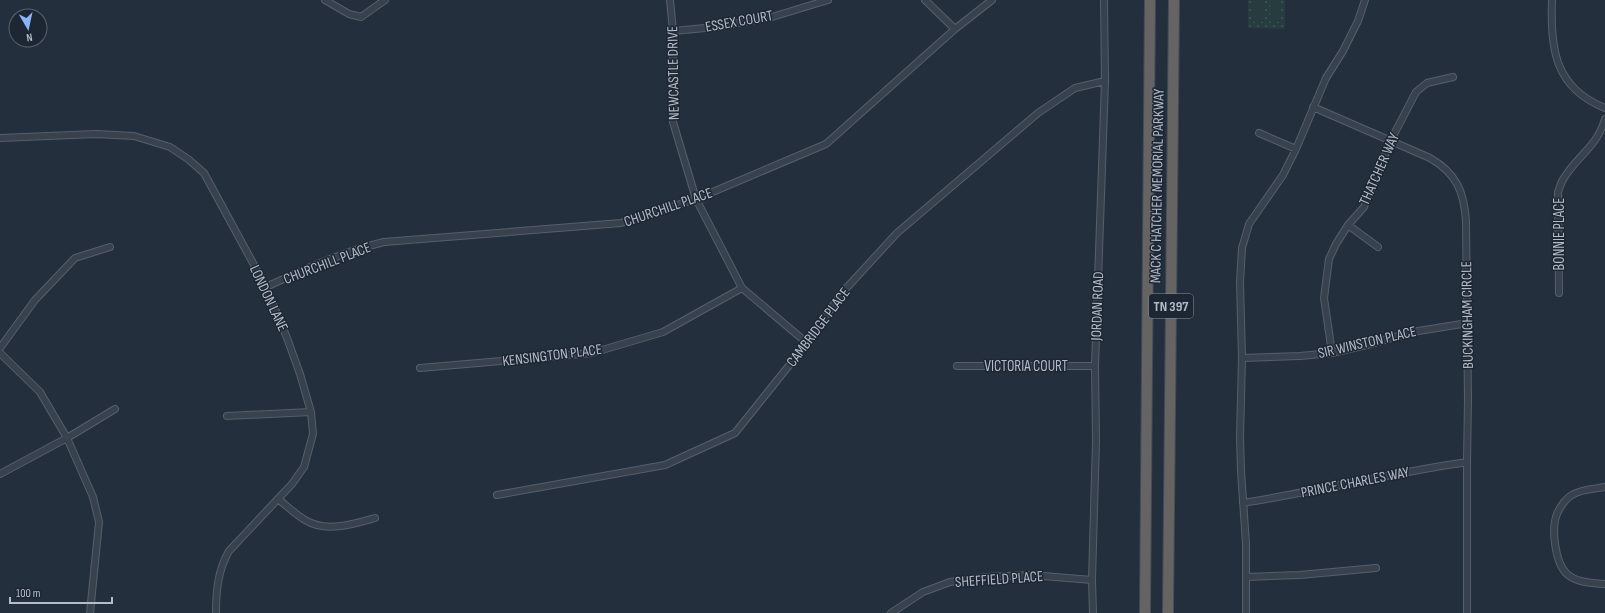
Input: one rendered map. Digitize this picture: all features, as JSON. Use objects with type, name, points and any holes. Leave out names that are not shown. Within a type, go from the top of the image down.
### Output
[{"type":"highway","name":"MACK C HATCHER MEMORIAL PARKWAY","points":[[1145,613],[1150,0]]},
{"type":"highway","name":"MACK C HATCHER MEMORIAL PARKWAY","points":[[1168,613],[1174,0]]},
{"type":"street","points":[[325,0],[348,14],[361,17],[385,0]]},
{"type":"street","name":"NEWCASTLE DRIVE","points":[[670,0],[673,31],[673,122],[696,198],[742,288],[807,343]]},
{"type":"street","name":"ESSEX COURT","points":[[673,31],[716,27],[772,17],[828,0]]},
{"type":"street","points":[[925,0],[954,29]]},
{"type":"street","name":"CHURCHILL PLACE","points":[[266,287],[331,258],[358,248],[384,242],[621,223],[696,198],[826,144],[954,29],[992,0]]},
{"type":"street","name":"JORDAN ROAD","points":[[1093,613],[1092,580],[1095,366],[1105,81],[1104,0]]},
{"type":"street","points":[[1246,613],[1246,544],[1240,437],[1242,358],[1240,282],[1242,248],[1249,224],[1283,175],[1296,150],[1326,78],[1343,52],[1358,21],[1365,0]]},
{"type":"street","points":[[1552,0],[1553,47],[1557,63],[1564,76],[1578,93],[1592,103],[1605,108]]},
{"type":"street","name":"THATCHER WAY","points":[[1332,352],[1324,298],[1325,278],[1329,259],[1336,244],[1348,225],[1364,207],[1391,140],[1416,92],[1427,83],[1453,77]]},
{"type":"street","name":"CAMBRIDGE PLACE","points":[[497,495],[665,465],[735,433],[807,343],[841,294],[897,233],[1038,113],[1075,88],[1105,81]]},
{"type":"street","name":"BUCKINGHAM CIRCLE","points":[[1313,107],[1391,140],[1443,166],[1454,178],[1465,206],[1468,323],[1467,613]]},
{"type":"street","name":"BONNIE PLACE","points":[[1559,293],[1558,192],[1564,178],[1601,131],[1605,119]]},
{"type":"street","points":[[1259,133],[1296,150]]},
{"type":"street","name":"LONDON LANE","points":[[0,138],[115,135],[134,136],[170,147],[188,159],[204,173],[266,287],[287,338],[311,412],[314,434],[306,463],[292,484],[229,550],[217,585],[216,613]]},
{"type":"street","points":[[1348,225],[1378,248]]},
{"type":"street","points":[[0,348],[35,300],[75,258],[110,246]]},
{"type":"street","name":"KENSINGTON PLACE","points":[[420,368],[592,353],[663,332],[742,288]]},
{"type":"street","name":"SIR WINSTON PLACE","points":[[1242,358],[1300,356],[1332,352],[1375,343],[1412,332],[1468,323]]},
{"type":"street","points":[[0,353],[40,392],[68,438],[93,497],[99,522],[90,613]]},
{"type":"street","name":"VICTORIA COURT","points":[[957,366],[1095,366]]},
{"type":"street","points":[[0,474],[68,438],[116,409]]},
{"type":"street","points":[[227,416],[311,412]]},
{"type":"street","name":"PRINCE CHARLES WAY","points":[[1243,503],[1307,492],[1426,468],[1467,462]]},
{"type":"street","points":[[1605,487],[1581,491],[1572,495],[1562,505],[1556,514],[1554,536],[1556,556],[1561,567],[1568,576],[1578,580],[1605,584]]},
{"type":"street","points":[[278,499],[306,521],[325,526],[346,526],[376,518]]},
{"type":"street","points":[[1246,577],[1300,575],[1376,568]]},
{"type":"street","name":"SHEFFIELD PLACE","points":[[891,613],[923,592],[950,582],[986,577],[1032,575],[1092,580]]},
{"type":"green space","points":[[1248,0],[1285,0],[1285,29],[1248,28]]},
{"type":"green space","points":[[1252,0],[1263,0],[1263,22],[1252,22]]},
{"type":"green space","points":[[1270,0],[1281,0],[1281,22],[1270,22]]}]
